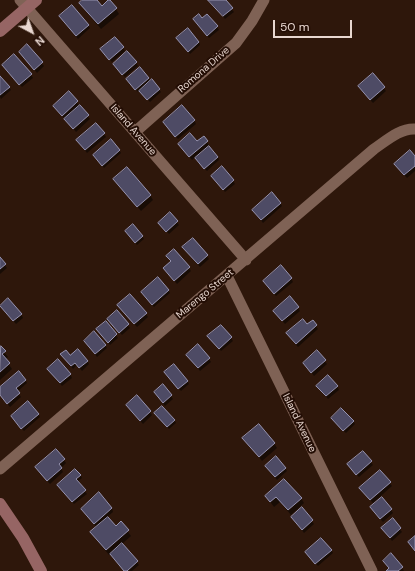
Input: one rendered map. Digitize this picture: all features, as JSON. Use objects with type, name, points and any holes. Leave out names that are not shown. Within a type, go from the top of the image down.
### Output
[{"type":"street","name":"Romona Drive","points":[[135,132],[236,42],[252,21],[264,0]]},
{"type":"street","name":"Island Avenue","points":[[27,3],[135,132],[246,260]]},
{"type":"street","points":[[0,31],[27,3]]},
{"type":"street","name":"Marengo Street","points":[[0,469],[374,150],[403,130],[415,130]]},
{"type":"street","name":"Island Avenue","points":[[227,276],[372,571]]},
{"type":"street","points":[[0,504],[23,538],[41,571]]},
{"type":"building","points":[[82,0],[97,0],[102,6],[110,0],[117,8],[98,24],[79,3]]},
{"type":"building","points":[[208,0],[226,0],[233,8],[223,16]]},
{"type":"building","points":[[72,5],[89,25],[76,36],[59,16]]},
{"type":"building","points":[[199,14],[202,18],[207,14],[218,26],[207,36],[193,19]]},
{"type":"building","points":[[188,28],[199,42],[188,52],[176,38]]},
{"type":"building","points":[[115,37],[124,47],[109,60],[100,49]]},
{"type":"building","points":[[27,44],[43,62],[34,70],[19,52]]},
{"type":"building","points":[[127,51],[137,62],[122,75],[113,64]]},
{"type":"building","points":[[14,54],[32,74],[19,85],[2,65]]},
{"type":"building","points":[[140,67],[149,78],[135,90],[126,79]]},
{"type":"building","points":[[373,73],[385,87],[370,100],[358,86]]},
{"type":"building","points":[[0,76],[10,87],[0,95]]},
{"type":"building","points":[[152,79],[160,89],[147,100],[139,91]]},
{"type":"building","points":[[69,91],[78,101],[62,116],[53,106]]},
{"type":"building","points":[[80,105],[89,115],[73,129],[64,119]]},
{"type":"building","points":[[182,105],[195,120],[175,137],[163,122]]},
{"type":"building","points":[[96,123],[105,133],[85,150],[76,140]]},
{"type":"building","points":[[190,133],[197,141],[204,136],[208,141],[189,157],[178,144]]},
{"type":"building","points":[[111,139],[120,150],[102,166],[93,155]]},
{"type":"building","points":[[209,146],[218,157],[204,169],[195,158]]},
{"type":"building","points":[[410,150],[415,156],[415,166],[404,175],[394,164]]},
{"type":"building","points":[[222,166],[234,180],[223,190],[211,176]]},
{"type":"building","points":[[127,167],[151,195],[137,207],[113,179]]},
{"type":"building","points":[[272,192],[281,203],[261,220],[252,210]]},
{"type":"building","points":[[170,212],[178,221],[166,232],[158,223]]},
{"type":"building","points":[[133,224],[143,236],[135,243],[125,231]]},
{"type":"building","points":[[193,238],[208,255],[198,264],[182,247]]},
{"type":"building","points":[[174,249],[190,267],[174,281],[163,268],[171,261],[166,256]]},
{"type":"building","points":[[0,257],[6,264],[0,269]]},
{"type":"building","points":[[281,265],[292,278],[274,294],[263,281]]},
{"type":"building","points":[[158,277],[169,290],[152,305],[141,292]]},
{"type":"building","points":[[130,294],[147,313],[134,324],[117,305]]},
{"type":"building","points":[[290,296],[299,307],[282,321],[273,311]]},
{"type":"building","points":[[8,298],[22,314],[13,321],[0,306]]},
{"type":"building","points":[[117,310],[129,324],[119,333],[107,319]]},
{"type":"building","points":[[303,319],[307,324],[313,320],[317,325],[296,344],[286,333]]},
{"type":"building","points":[[106,321],[117,334],[108,343],[96,329]]},
{"type":"building","points":[[221,325],[232,337],[219,349],[207,336]]},
{"type":"building","points":[[94,331],[106,345],[95,354],[84,341]]},
{"type":"building","points":[[198,344],[210,358],[198,368],[186,355]]},
{"type":"building","points":[[1,346],[6,351],[2,354],[10,363],[0,372]]},
{"type":"building","points":[[78,349],[88,361],[79,368],[75,363],[71,366],[60,354],[66,350],[70,355]]},
{"type":"building","points":[[317,350],[326,360],[311,373],[303,363]]},
{"type":"building","points":[[58,359],[71,374],[60,383],[47,369]]},
{"type":"building","points":[[174,364],[188,381],[178,389],[164,372]]},
{"type":"building","points":[[19,371],[26,380],[16,388],[20,393],[7,404],[0,395],[0,387]]},
{"type":"building","points":[[328,375],[338,386],[326,396],[316,386]]},
{"type":"building","points":[[163,384],[172,395],[163,403],[154,392]]},
{"type":"building","points":[[137,395],[151,411],[140,421],[126,405]]},
{"type":"building","points":[[28,401],[39,414],[21,429],[11,416]]},
{"type":"building","points":[[162,406],[175,420],[167,427],[154,413]]},
{"type":"building","points":[[341,408],[354,421],[343,431],[331,418]]},
{"type":"building","points":[[259,424],[275,443],[259,457],[242,438]]},
{"type":"building","points":[[56,449],[65,459],[59,464],[62,468],[47,481],[35,467]]},
{"type":"building","points":[[363,451],[372,461],[356,475],[347,464]]},
{"type":"building","points":[[276,456],[286,468],[275,477],[265,466]]},
{"type":"building","points":[[75,469],[81,475],[76,479],[86,490],[72,502],[57,485]]},
{"type":"building","points":[[380,470],[391,482],[370,500],[359,488]]},
{"type":"building","points":[[284,479],[302,498],[288,510],[276,497],[270,502],[265,496]]},
{"type":"building","points":[[99,492],[112,508],[94,524],[81,509]]},
{"type":"building","points":[[382,497],[392,509],[380,519],[370,507]]},
{"type":"building","points":[[302,507],[313,520],[302,530],[291,517]]},
{"type":"building","points":[[108,517],[116,526],[121,521],[129,530],[106,550],[90,532]]},
{"type":"building","points":[[393,518],[401,528],[390,538],[381,528]]},
{"type":"building","points":[[415,536],[415,551],[408,542]]},
{"type":"building","points":[[321,538],[332,550],[315,564],[305,552]]},
{"type":"building","points":[[122,543],[138,561],[127,571],[124,571],[110,554]]},
{"type":"building","points":[[391,553],[403,567],[398,571],[386,571],[389,568],[383,561]]}]
